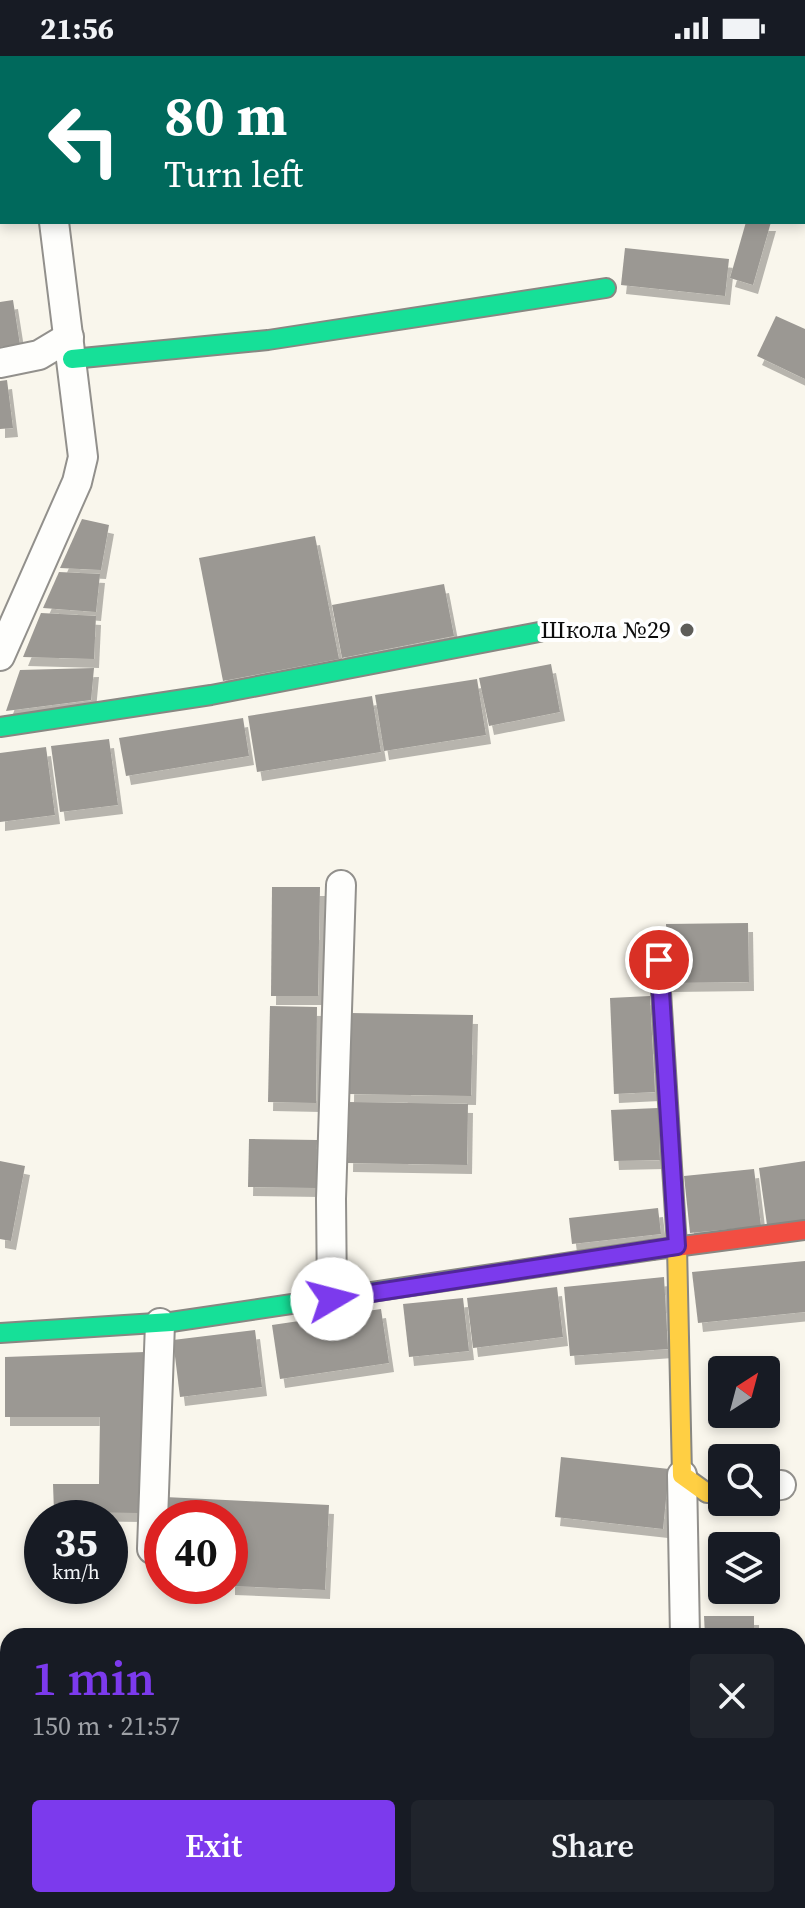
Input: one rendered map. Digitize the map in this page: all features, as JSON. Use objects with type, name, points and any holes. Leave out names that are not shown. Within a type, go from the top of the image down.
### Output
[{"type":"street","points":[[0,656],[77,482],[83,457],[54,224]]},
{"type":"street","points":[[0,363],[70,348],[268,340],[606,288]]},
{"type":"street","points":[[0,727],[211,695],[539,632]]},
{"type":"street","points":[[332,1299],[331,1199],[341,885]]},
{"type":"street","points":[[659,960],[677,1246],[685,1628]]},
{"type":"street","points":[[0,1333],[160,1323],[677,1246],[805,1230]]},
{"type":"street","points":[[154,1500],[160,1323]]},
{"type":"street","points":[[682,1475],[708,1493]]},
{"type":"building","points":[[745,224],[770,224],[753,285],[730,278]]},
{"type":"building","points":[[625,248],[729,259],[725,296],[621,285]]},
{"type":"building","points":[[13,300],[20,345],[0,347],[0,302]]},
{"type":"building","points":[[776,316],[805,329],[805,379],[757,356]]},
{"type":"building","points":[[7,380],[13,428],[0,429],[0,381]]},
{"type":"building","points":[[82,519],[109,525],[101,570],[60,568]]},
{"type":"building","points":[[315,536],[339,659],[223,681],[199,558]]},
{"type":"building","points":[[59,572],[100,574],[96,612],[43,608]]},
{"type":"building","points":[[444,584],[454,636],[342,658],[332,605]]},
{"type":"building","points":[[41,613],[96,616],[94,659],[23,657]]},
{"type":"building","points":[[551,664],[560,712],[489,726],[479,678]]},
{"type":"building","points":[[94,668],[91,700],[6,711],[20,670]]},
{"type":"building","points":[[477,679],[486,735],[384,751],[375,695]]},
{"type":"building","points":[[372,696],[381,752],[257,772],[248,716]]},
{"type":"building","points":[[243,718],[249,756],[126,776],[119,738]]},
{"type":"building","points":[[109,739],[118,805],[60,812],[51,746]]},
{"type":"building","points":[[46,747],[55,815],[0,822],[0,753]]},
{"type":"building","points":[[272,887],[320,887],[318,996],[271,996]]},
{"type":"building","points":[[748,923],[749,982],[667,983],[666,924]]},
{"type":"building","points":[[650,996],[655,1092],[614,1094],[610,998]]},
{"type":"building","points":[[270,1006],[317,1007],[316,1103],[268,1102]]},
{"type":"building","points":[[350,1013],[473,1015],[471,1096],[349,1094]]},
{"type":"building","points":[[349,1102],[468,1104],[467,1165],[348,1163]]},
{"type":"building","points":[[658,1108],[660,1160],[614,1161],[611,1110]]},
{"type":"building","points":[[249,1139],[317,1140],[316,1188],[248,1187]]},
{"type":"building","points":[[0,1161],[25,1166],[11,1241],[0,1239]]},
{"type":"building","points":[[805,1161],[805,1220],[767,1225],[759,1168]]},
{"type":"building","points":[[754,1169],[761,1226],[690,1233],[684,1176]]},
{"type":"building","points":[[658,1208],[661,1234],[572,1244],[569,1218]]},
{"type":"building","points":[[805,1261],[805,1312],[698,1323],[692,1272]]},
{"type":"building","points":[[664,1277],[668,1349],[570,1356],[564,1287]]},
{"type":"building","points":[[557,1287],[563,1337],[473,1348],[467,1298]]},
{"type":"building","points":[[463,1298],[469,1351],[409,1357],[403,1304]]},
{"type":"building","points":[[381,1309],[389,1363],[280,1379],[272,1325]]},
{"type":"building","points":[[255,1330],[262,1387],[180,1397],[173,1340]]},
{"type":"building","points":[[145,1352],[139,1513],[128,1513],[128,1500],[54,1500],[53,1484],[99,1484],[100,1417],[5,1417],[5,1357]]},
{"type":"building","points":[[561,1457],[669,1469],[663,1529],[555,1517]]},
{"type":"building","points":[[165,1497],[226,1500],[165,1500]]},
{"type":"building","points":[[248,1501],[329,1505],[325,1590],[248,1587]]},
{"type":"building","points":[[704,1616],[754,1616],[754,1628],[705,1628]]},
{"type":"traffic: fast","points":[[72,359],[268,340],[606,288]]},
{"type":"traffic: fast","points":[[0,727],[211,695],[539,632]]},
{"type":"traffic: fast","points":[[0,1333],[171,1322],[652,1250]]},
{"type":"traffic: slow","points":[[659,960],[677,1246],[682,1475],[708,1493]]},
{"type":"traffic: jam","points":[[652,1250],[805,1230]]},
{"type":"place","name":"Школа №29","points":[[687,630]]},
{"type":"route","points":[[332,1299],[677,1246],[659,960]]}]
